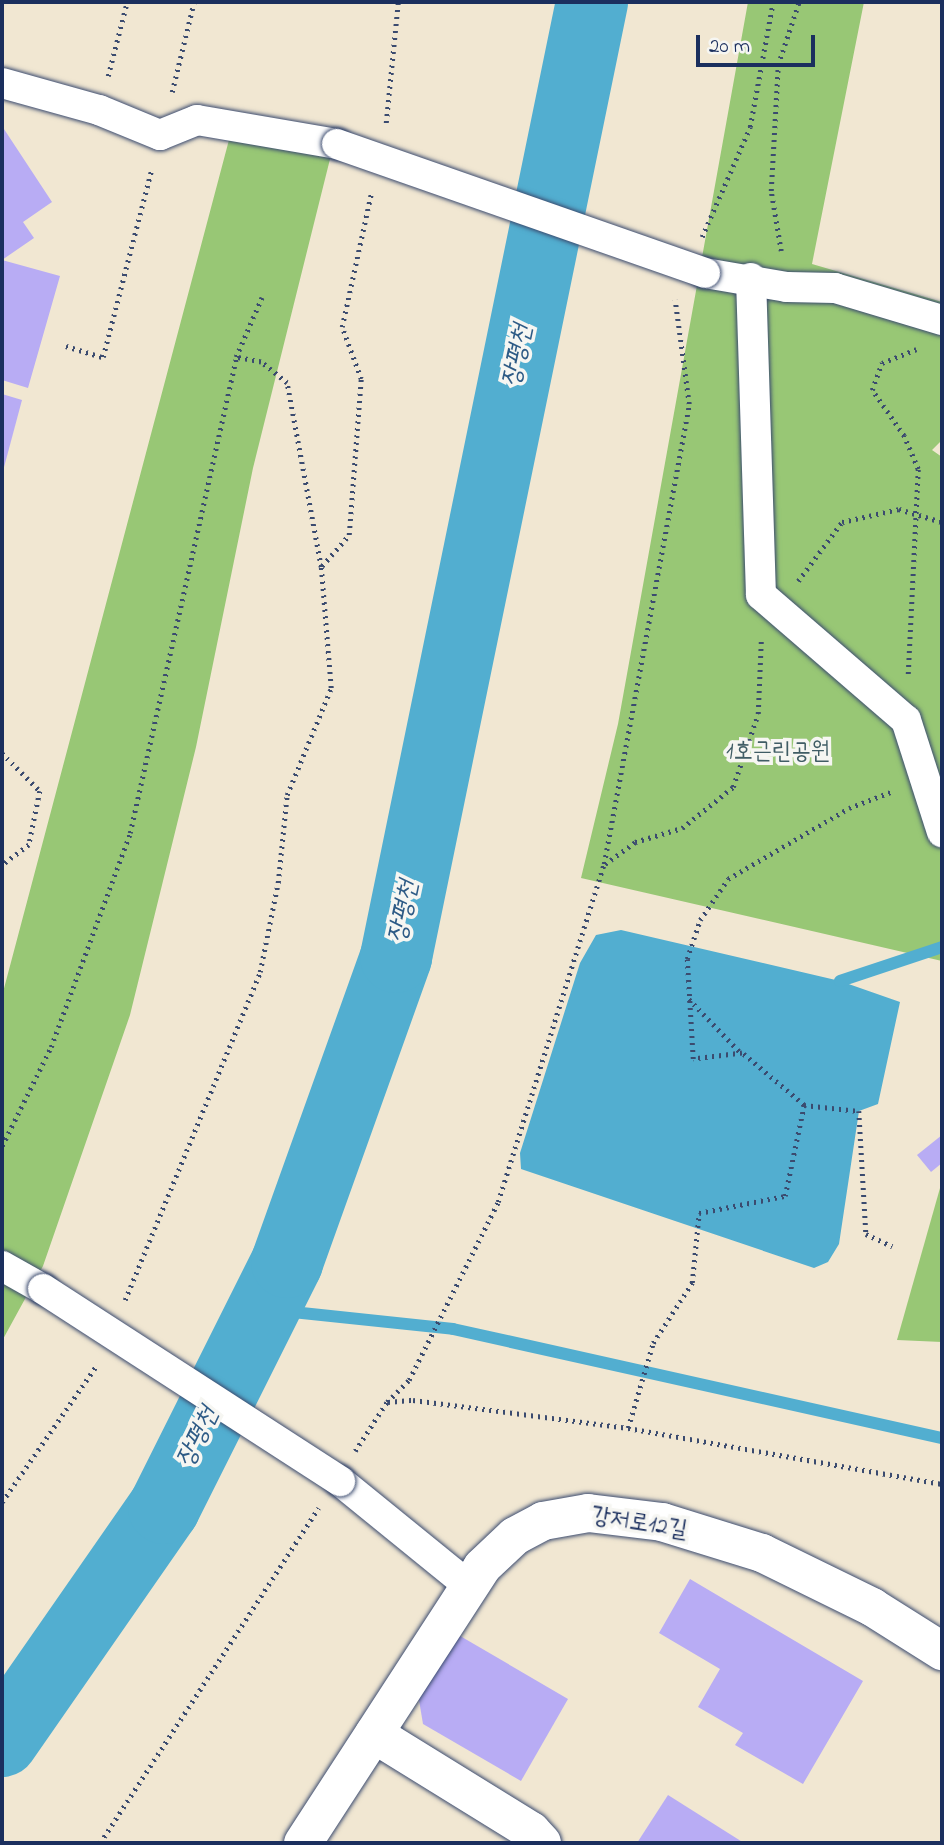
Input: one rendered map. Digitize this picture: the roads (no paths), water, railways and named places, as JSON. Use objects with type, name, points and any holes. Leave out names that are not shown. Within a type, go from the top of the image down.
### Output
[{"type":"street","points":[[2,83],[99,110],[160,135],[197,120],[337,144],[705,273],[751,278],[787,287],[835,288],[942,320]]},
{"type":"street","points":[[751,278],[761,594],[906,720],[942,832]]},
{"type":"street","points":[[2,1266],[344,1470],[468,1585]]},
{"type":"street","name":"강저로12길","points":[[303,1843],[468,1585],[515,1536],[543,1521],[588,1513],[662,1522],[762,1553],[872,1606],[942,1651]]},
{"type":"street","points":[[374,1734],[531,1831],[542,1843]]},
{"type":"water","points":[[621,930],[840,981],[900,1002],[878,1104],[859,1111],[839,1244],[828,1262],[814,1268],[521,1169],[520,1153],[580,963],[596,935]]},
{"type":"waterway","name":"장평천","points":[[2,1741],[164,1508],[287,1262],[396,957],[592,2]]},
{"type":"waterway","points":[[840,981],[942,947]]},
{"type":"waterway","points":[[264,1309],[453,1329],[942,1438]]},
{"type":"park label","name":"1호근린공원","points":[[778,753]]}]
